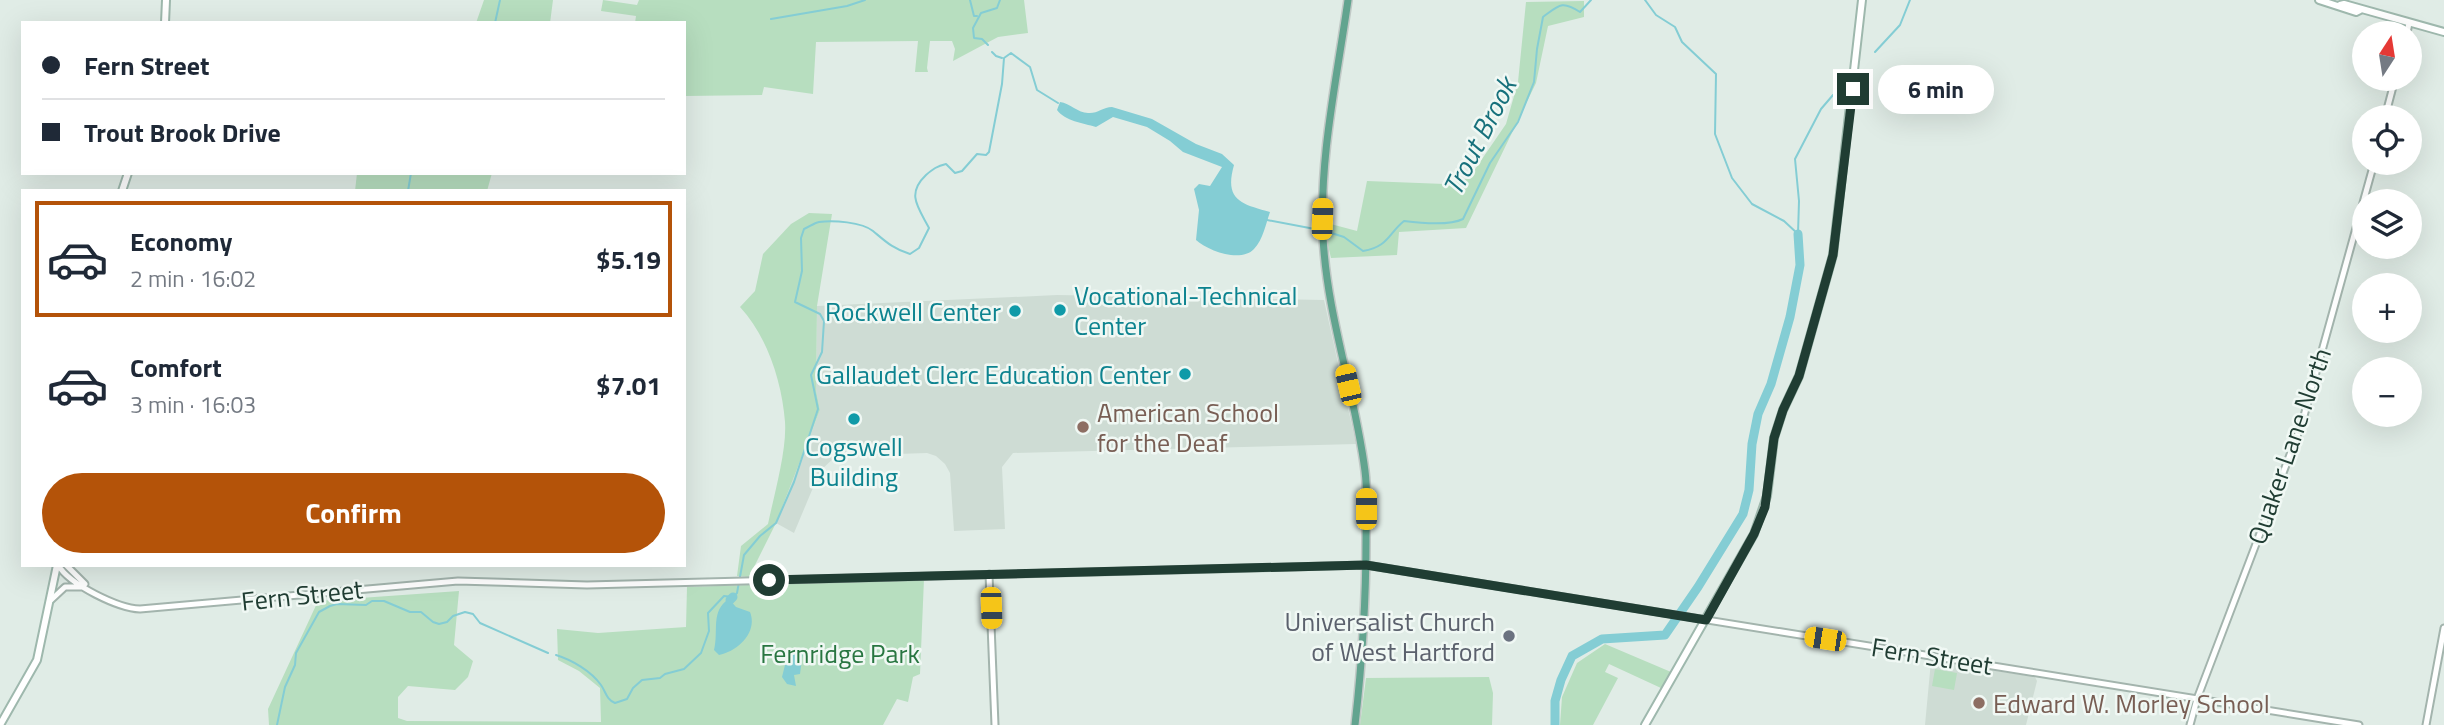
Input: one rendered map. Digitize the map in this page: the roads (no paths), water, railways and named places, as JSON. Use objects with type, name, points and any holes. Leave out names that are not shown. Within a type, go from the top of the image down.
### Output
[{"type":"main road","points":[[165,21],[166,0]]},
{"type":"main road","points":[[1348,0],[1326,158],[1322,219],[1331,309],[1365,471],[1366,565],[1361,674],[1355,725]]},
{"type":"main road","points":[[1645,725],[1762,517],[1769,486],[1774,438],[1783,410],[1799,376],[1826,281],[1837,226],[1862,0]]},
{"type":"main road","points":[[2319,0],[2344,4],[2401,21]]},
{"type":"main road","points":[[2422,26],[2444,32]]},
{"type":"main road","points":[[0,725],[37,660],[57,567]]},
{"type":"street","name":"Quaker Lane North","points":[[2190,725],[2197,699],[2302,424],[2371,175]]},
{"type":"street","name":"Fern Street","points":[[59,567],[112,603],[141,609],[458,581],[565,585],[1366,565],[2359,725]]},
{"type":"street","name":"Fern Street","points":[[68,567],[86,587]]},
{"type":"street","points":[[989,574],[995,725]]},
{"type":"street","points":[[51,600],[65,587],[86,587]]},
{"type":"street","points":[[2426,725],[2444,628]]},
{"type":"water","points":[[1060,102],[1084,113],[1112,107],[1152,119],[1196,144],[1222,154],[1234,165],[1231,186],[1237,199],[1270,212],[1257,245],[1248,253],[1233,255],[1208,248],[1196,240],[1199,210],[1194,189],[1199,184],[1210,186],[1222,167],[1183,152],[1147,127],[1113,117],[1096,127],[1069,119],[1057,110]]},
{"type":"water","points":[[729,599],[736,607],[750,612],[751,627],[745,640],[719,655],[714,650],[717,615]]},
{"type":"water","points":[[789,649],[803,651],[800,674],[794,675],[796,686],[787,684],[782,677]]},
{"type":"waterway","points":[[495,21],[500,0]]},
{"type":"waterway","points":[[771,19],[847,6],[865,0]]},
{"type":"waterway","points":[[970,0],[974,16],[977,16]]},
{"type":"waterway","points":[[988,45],[982,39],[974,38],[973,28],[981,13],[997,8],[1000,0]]},
{"type":"waterway","name":"Trout Brook","points":[[1325,231],[1344,237],[1363,251],[1383,243],[1404,221],[1442,223],[1463,219],[1490,163],[1518,122],[1534,82],[1543,17],[1553,9],[1565,5],[1580,12],[1591,0]]},
{"type":"waterway","name":"Trout Brook","points":[[1645,0],[1656,15],[1675,27],[1682,42],[1716,74],[1715,134],[1732,178],[1752,204],[1784,221],[1798,234]]},
{"type":"waterway","points":[[1875,52],[1900,25],[1910,0]]},
{"type":"waterway","points":[[992,52],[1002,58]]},
{"type":"waterway","name":"Trout Brook","points":[[556,655],[587,671],[615,703],[627,699],[633,688],[642,680],[660,678],[684,669],[701,653],[709,631],[708,613],[724,596],[733,597],[737,593],[744,555],[760,536],[776,523],[794,482],[818,409],[811,375],[822,352],[824,321],[820,314],[795,302],[802,271],[801,238],[804,229],[819,222],[855,224],[868,228],[894,247],[910,254],[919,248],[929,228],[916,201],[916,188],[920,182],[926,175],[946,164],[955,173],[962,171],[977,154],[986,155],[989,152],[1002,84],[1004,58],[1011,53],[1030,67],[1037,90],[1058,103]]},
{"type":"waterway","points":[[1798,234],[1799,201],[1795,159],[1821,109],[1833,95]]},
{"type":"waterway","points":[[408,189],[411,175]]},
{"type":"waterway","name":"Trout Brook","points":[[1267,220],[1320,230]]},
{"type":"waterway","name":"Trout Brook","points":[[1555,725],[1555,701],[1572,656],[1602,639],[1665,635],[1743,514],[1749,490],[1752,444],[1758,414],[1771,384],[1790,317],[1800,265],[1798,234]]},
{"type":"waterway","name":"Trout Brook","points":[[730,600],[733,597]]},
{"type":"waterway","name":"Trout Brook","points":[[277,725],[296,653],[319,612],[337,604],[366,605],[372,601],[384,601],[410,612],[421,612],[439,624],[465,612],[473,614],[480,623],[548,653]]},
{"type":"place","name":"Vocational-Technical Center","points":[[1060,310]]},
{"type":"place","name":"Rockwell Center","points":[[1015,311]]},
{"type":"place","name":"Gallaudet Clerc Education Center","points":[[1185,374]]},
{"type":"place","name":"Cogswell Building","points":[[854,419]]},
{"type":"place","name":"American School for the Deaf","points":[[1083,427]]},
{"type":"place","name":"Universalist Church of West Hartford","points":[[1509,636]]},
{"type":"place","name":"Edward W. Morley School","points":[[1979,703]]},
{"type":"park label","name":"Fernridge Park","points":[[840,653]]}]
